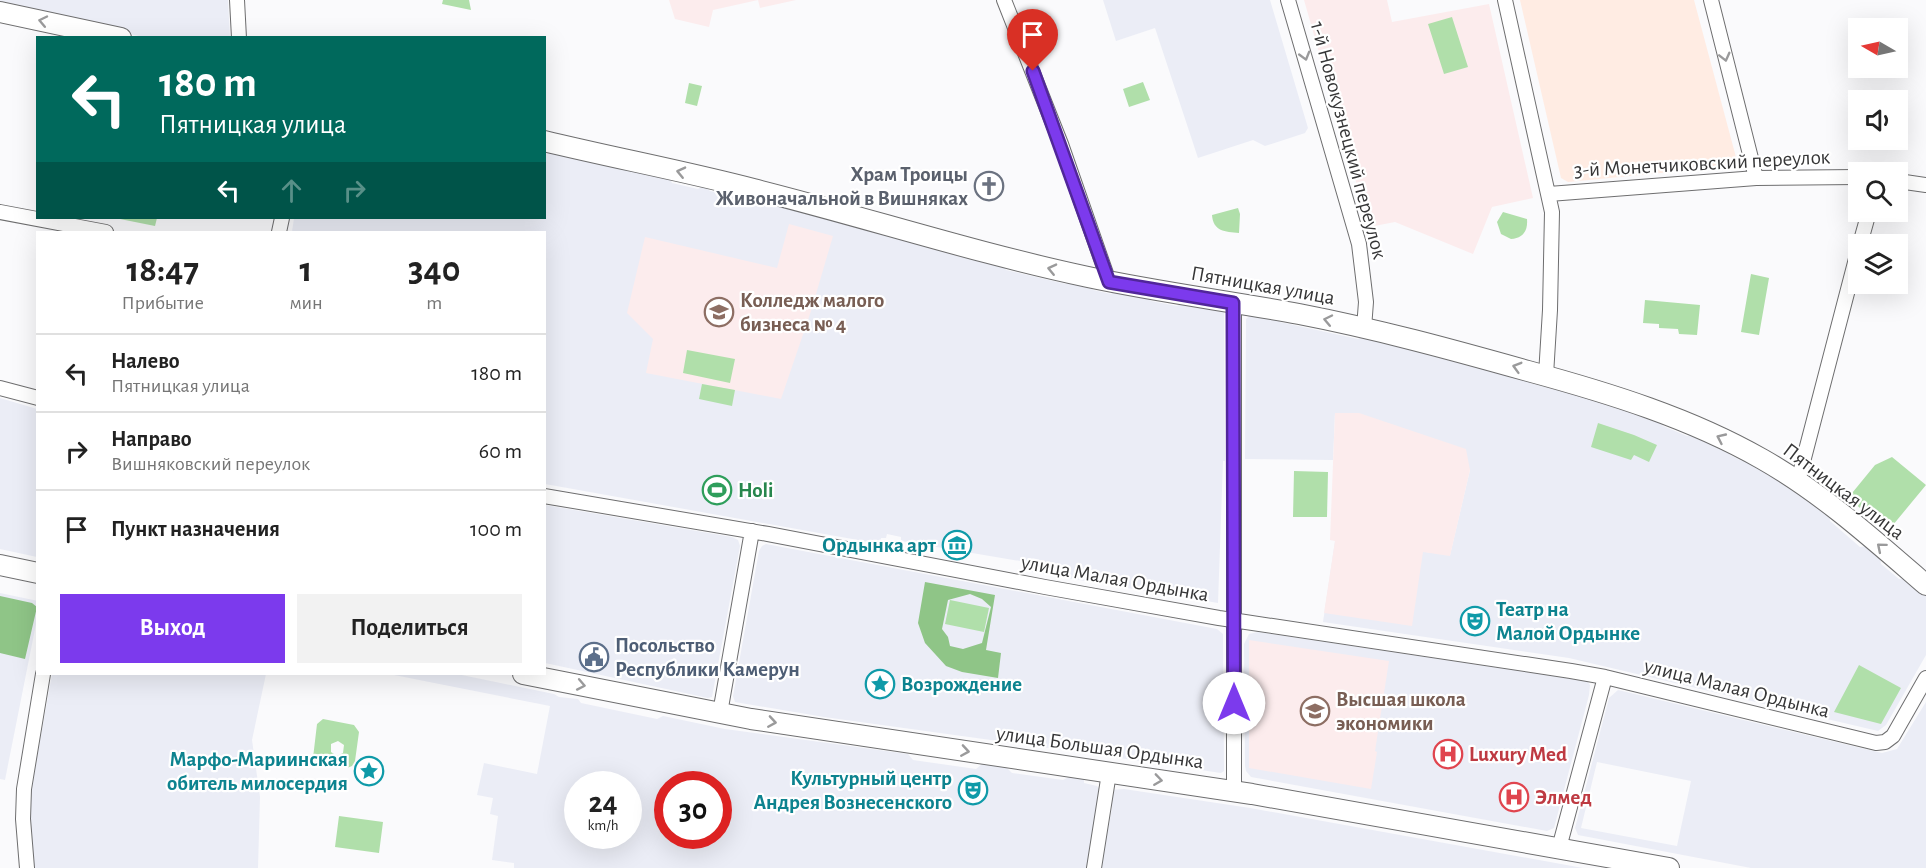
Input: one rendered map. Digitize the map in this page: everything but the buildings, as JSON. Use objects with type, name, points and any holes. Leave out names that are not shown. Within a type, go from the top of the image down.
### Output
[{"type":"street","points":[[237,0],[239,36]]},
{"type":"street","points":[[1004,0],[1064,154],[1109,282]]},
{"type":"street","name":"1-й Новокузнецкий переулок","points":[[1288,0],[1359,244],[1366,302],[1364,328]]},
{"type":"street","points":[[1505,0],[1549,194],[1553,225],[1546,375]]},
{"type":"street","points":[[1711,0],[1756,178]]},
{"type":"street","points":[[0,12],[112,36]]},
{"type":"street","name":"Пятницкая улица","points":[[546,141],[748,187],[961,247],[1109,282],[1364,328],[1478,356],[1593,388],[1681,420],[1754,455],[1798,481],[1926,585]]},
{"type":"street","name":"3-й Монетчиковский переулок","points":[[1549,194],[1756,178],[1848,177]]},
{"type":"street","points":[[1908,182],[1926,185]]},
{"type":"street","points":[[0,212],[36,219]]},
{"type":"street","points":[[37,219],[101,231]]},
{"type":"street","points":[[1798,481],[1848,289]]},
{"type":"street","points":[[1233,303],[1234,791]]},
{"type":"street","points":[[0,388],[36,397]]},
{"type":"street","name":"улица Малая Ордынка","points":[[546,496],[752,531],[1045,587],[1234,620],[1571,670],[1869,742],[1881,743],[1893,736],[1926,678]]},
{"type":"street","points":[[720,713],[752,531]]},
{"type":"street","points":[[0,565],[36,573]]},
{"type":"street","points":[[27,868],[23,819],[24,789],[43,675]]},
{"type":"street","name":"улица Большая Ордынка","points":[[528,675],[720,713],[1234,791],[1663,868]]},
{"type":"street","points":[[1559,848],[1605,677]]},
{"type":"street","points":[[1094,868],[1109,773]]},
{"type":"shaded area","points":[[0,0],[228,0],[230,36],[139,36],[0,4]]},
{"type":"shaded area","points":[[669,0],[758,0],[713,10],[709,27],[675,19]]},
{"type":"shaded area","points":[[758,0],[796,0],[760,8]]},
{"type":"shaded area","points":[[1103,0],[1270,0],[1308,128],[1305,133],[1265,146],[1253,140],[1198,158],[1155,28],[1116,41]]},
{"type":"shaded area","points":[[1304,0],[1387,0],[1392,22],[1489,4],[1533,198],[1492,207],[1473,254],[1395,222],[1369,227]]},
{"type":"shaded area","points":[[1520,0],[1694,0],[1737,161],[1733,166],[1568,182],[1561,178]]},
{"type":"shaded area","points":[[546,149],[668,176],[672,183],[698,189],[704,185],[710,191],[737,197],[743,193],[1002,264],[1006,270],[1066,284],[1071,280],[1089,284],[1093,290],[1111,294],[1116,290],[1147,296],[1151,301],[1177,306],[1183,302],[1224,310],[1225,461],[1223,461],[1218,603],[1031,572],[1032,563],[901,541],[901,537],[887,534],[886,538],[881,538],[880,544],[546,484],[546,231],[292,231],[294,219],[546,219]]},
{"type":"shaded area","name":"Колледж малого бизнеса № 4","points":[[789,224],[833,236],[811,311],[781,399],[646,373],[653,339],[627,313],[645,237],[777,268]]},
{"type":"shaded area","points":[[1251,314],[1275,316],[1280,322],[1358,339],[1364,335],[1424,349],[1428,355],[1475,367],[1482,364],[1527,377],[1530,383],[1568,393],[1575,390],[1660,420],[1663,426],[1687,436],[1695,434],[1727,449],[1730,455],[1742,461],[1748,459],[1829,514],[1830,521],[1860,547],[1867,546],[1880,557],[1881,564],[1899,579],[1906,578],[1926,595],[1926,655],[1886,725],[1878,731],[1569,658],[1323,622],[1335,541],[1450,555],[1470,470],[1335,413],[1333,460],[1245,459],[1246,319]]},
{"type":"shaded area","points":[[0,398],[36,409],[36,557],[0,549]]},
{"type":"shaded area","points":[[1335,413],[1359,413],[1466,449],[1470,470],[1450,556],[1423,552],[1412,626],[1324,613],[1335,541],[1330,540]]},
{"type":"shaded area","points":[[546,505],[732,537],[738,540],[740,546],[712,697],[546,663]]},
{"type":"shaded area","points":[[766,544],[1217,629],[1223,634],[1224,771],[1221,773],[824,717],[735,702],[733,696],[759,551]]},
{"type":"shaded area","points":[[0,593],[36,601],[36,624],[5,780],[0,779]]},
{"type":"shaded area","points":[[1258,632],[1587,681],[1590,685],[1589,695],[1554,828],[1547,831],[1251,777],[1245,766],[1244,644],[1249,634]]},
{"type":"shaded area","name":"Высшая школа экономики","points":[[1249,640],[1389,661],[1371,789],[1249,768]]},
{"type":"shaded area","points":[[52,675],[266,675],[252,740],[260,797],[258,868],[34,868],[30,818],[31,791]]},
{"type":"shaded area","points":[[394,675],[462,675],[554,694],[559,697],[578,699],[581,703],[657,719],[663,716],[725,729],[908,754],[913,760],[976,769],[982,764],[1007,768],[1012,773],[1063,780],[1071,776],[1084,778],[1084,783],[1097,786],[1100,790],[1087,868],[514,868],[514,863],[492,860],[498,816],[490,814],[493,798],[477,795],[484,763],[537,774],[550,706]]},
{"type":"shaded area","points":[[1618,690],[1882,753],[1897,749],[1926,702],[1926,868],[1751,868],[1578,835],[1575,828],[1609,698]],"holes":[[[1597,762],[1691,781],[1677,846],[1581,828]]]},
{"type":"shaded area","points":[[1124,789],[1250,808],[1583,868],[1099,868],[1104,835],[1108,830],[1112,808],[1109,803],[1111,790]]},
{"type":"green space","points":[[443,0],[469,0],[471,10],[442,4]]},
{"type":"green space","points":[[1452,17],[1468,67],[1444,74],[1428,24]]},
{"type":"green space","points":[[1143,82],[1150,100],[1129,107],[1123,89]]},
{"type":"green space","points":[[689,83],[702,86],[697,106],[685,103]]},
{"type":"green space","points":[[1238,208],[1239,233],[1221,230],[1217,227],[1212,215]]},
{"type":"green space","points":[[1503,212],[1527,219],[1527,227],[1522,235],[1511,239],[1501,234],[1497,222]]},
{"type":"green space","points":[[120,219],[157,219],[155,226]]},
{"type":"green space","points":[[1751,274],[1769,278],[1759,335],[1741,332]]},
{"type":"green space","points":[[1645,300],[1700,305],[1697,335],[1679,334],[1678,329],[1659,328],[1659,324],[1643,323]]},
{"type":"green space","points":[[687,350],[735,359],[730,383],[683,373]]},
{"type":"green space","points":[[702,384],[735,390],[732,406],[699,399]]},
{"type":"green space","points":[[1598,423],[1657,445],[1649,462],[1634,455],[1631,460],[1591,447]]},
{"type":"green space","points":[[1892,457],[1926,485],[1888,531],[1848,498],[1875,465]]},
{"type":"green space","points":[[1294,471],[1328,472],[1327,517],[1293,517]]},
{"type":"green space","points":[[925,582],[995,595],[986,650],[1001,653],[998,678],[962,672],[946,666],[925,643],[918,623]],"holes":[[[970,594],[982,599],[991,607],[982,643],[963,649],[950,646],[948,637],[942,629],[948,600]]]},
{"type":"green space","points":[[0,596],[32,603],[36,606],[36,611],[25,659],[0,653]]},
{"type":"green space","points":[[950,600],[989,608],[984,632],[945,624]]},
{"type":"green space","points":[[1859,665],[1901,688],[1881,724],[1834,712]]},
{"type":"green space","points":[[323,719],[354,725],[359,732],[355,761],[352,766],[347,768],[318,764],[313,758],[317,724]],"holes":[[[338,741],[344,745],[343,753],[337,756],[331,752],[331,744]]]},
{"type":"green space","points":[[339,816],[383,822],[379,853],[335,847]]},
{"type":"place","name":"Храм Троицы Живоначальной в Вишняках","points":[[989,186]]},
{"type":"place","name":"Колледж малого бизнеса № 4","points":[[719,312]]},
{"type":"place","name":"Holi","points":[[717,490]]},
{"type":"place","name":"Ордынка арт","points":[[957,545]]},
{"type":"place","name":"Театр на Малой Ордынке","points":[[1475,621]]},
{"type":"place","name":"Посольство Республики Камерун","points":[[594,657]]},
{"type":"place","name":"Возрождение","points":[[880,684]]},
{"type":"place","name":"Высшая школа экономики","points":[[1315,711]]},
{"type":"place","name":"Luxury Med","points":[[1448,754]]},
{"type":"place","name":"Марфо-Мариинская обитель милосердия","points":[[369,771]]},
{"type":"place","name":"Культурный центр Андрея Вознесенского","points":[[973,790]]},
{"type":"place","name":"Элмед","points":[[1514,797]]},
{"type":"route","points":[[1033,71],[1109,282],[1233,303],[1234,703]]}]
